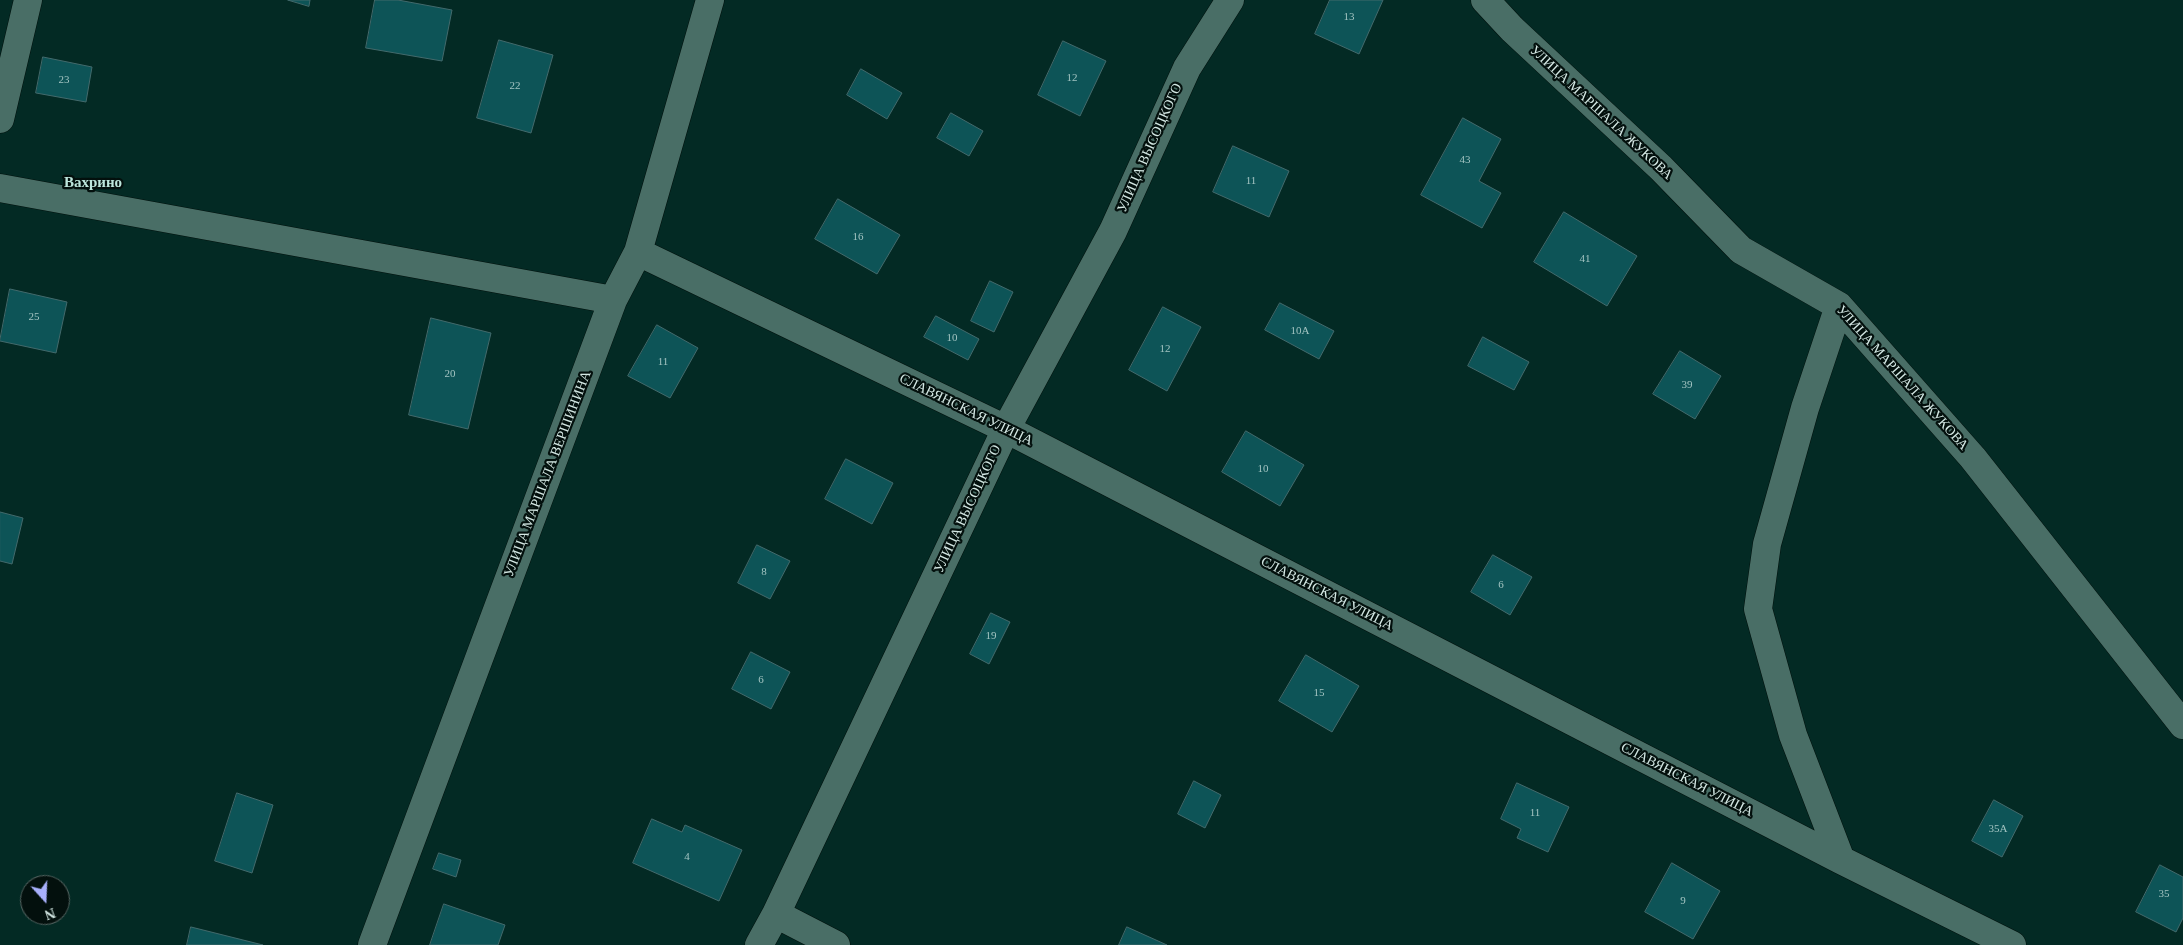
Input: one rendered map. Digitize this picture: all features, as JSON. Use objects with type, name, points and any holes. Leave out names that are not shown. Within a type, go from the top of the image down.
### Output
[{"type":"street","points":[[0,119],[28,0]]},
{"type":"street","name":"УЛИЦА МАРШАЛА ВЕРШИНИНА","points":[[372,945],[613,300],[638,252],[710,0]]},
{"type":"street","name":"УЛИЦА ВЫСОЦКОГО","points":[[759,945],[776,914],[1006,429],[1112,231],[1186,68],[1230,0]]},
{"type":"street","name":"УЛИЦА МАРШАЛА ЖУКОВА","points":[[1485,0],[1512,29],[1661,168],[1741,250],[1840,306],[1973,458],[2183,725]]},
{"type":"street","points":[[0,188],[613,300]]},
{"type":"street","name":"СЛАВЯНСКАЯ УЛИЦА","points":[[638,252],[1006,429],[1841,860],[2012,945]]},
{"type":"street","points":[[1840,306],[1805,408],[1767,544],[1758,610],[1793,735],[1841,860]]},
{"type":"street","points":[[776,914],[836,945]]},
{"type":"building","points":[[288,0],[310,0],[309,6]]},
{"type":"building","points":[[375,0],[398,0],[452,10],[442,61],[366,48]]},
{"type":"building","points":[[1330,0],[1383,0],[1359,54],[1315,34]]},
{"type":"building","points":[[499,40],[553,55],[531,133],[477,118]]},
{"type":"building","points":[[1063,41],[1106,61],[1080,116],[1038,95]]},
{"type":"building","points":[[43,57],[92,67],[86,102],[36,93]]},
{"type":"building","points":[[861,69],[902,93],[887,119],[847,95]]},
{"type":"building","points":[[951,113],[983,131],[969,156],[937,138]]},
{"type":"building","points":[[1463,118],[1501,139],[1479,181],[1501,193],[1482,228],[1421,195]]},
{"type":"building","points":[[1233,146],[1289,171],[1269,217],[1213,192]]},
{"type":"building","points":[[838,199],[900,235],[877,274],[815,239]]},
{"type":"building","points":[[1564,212],[1637,256],[1607,306],[1534,262]]},
{"type":"building","points":[[990,281],[1013,292],[994,332],[971,321]]},
{"type":"building","points":[[10,289],[67,302],[56,353],[0,341]]},
{"type":"building","points":[[1280,303],[1334,331],[1319,359],[1265,330]]},
{"type":"building","points":[[1163,307],[1201,327],[1167,391],[1129,370]]},
{"type":"building","points":[[936,316],[979,339],[968,360],[924,337]]},
{"type":"building","points":[[431,318],[491,333],[468,429],[409,415]]},
{"type":"building","points":[[657,325],[698,348],[670,398],[628,376]]},
{"type":"building","points":[[1483,337],[1529,362],[1514,390],[1468,366]]},
{"type":"building","points":[[1680,351],[1721,376],[1695,419],[1653,394]]},
{"type":"building","points":[[1246,431],[1304,465],[1280,506],[1222,472]]},
{"type":"building","points":[[846,459],[893,483],[872,524],[825,499]]},
{"type":"building","points":[[0,512],[23,518],[12,564],[0,561]]},
{"type":"building","points":[[757,545],[790,561],[770,599],[738,583]]},
{"type":"building","points":[[1493,555],[1532,577],[1510,615],[1471,592]]},
{"type":"building","points":[[991,613],[1010,622],[989,664],[970,654]]},
{"type":"building","points":[[751,652],[790,672],[771,709],[732,689]]},
{"type":"building","points":[[1306,655],[1359,686],[1332,732],[1279,701]]},
{"type":"building","points":[[1194,781],[1221,795],[1205,828],[1178,814]]},
{"type":"building","points":[[1517,783],[1569,807],[1548,852],[1517,838],[1521,829],[1501,819]]},
{"type":"building","points":[[237,793],[273,805],[252,873],[215,861]]},
{"type":"building","points":[[1994,800],[2023,816],[2002,857],[1972,841]]},
{"type":"building","points":[[652,819],[682,832],[685,825],[742,850],[719,901],[633,863]]},
{"type":"building","points":[[439,853],[461,860],[456,877],[433,869]]},
{"type":"building","points":[[1672,863],[1720,891],[1693,939],[1645,912]]},
{"type":"building","points":[[2160,865],[2183,877],[2183,918],[2176,932],[2136,912]]},
{"type":"building","points":[[444,904],[505,925],[498,945],[430,945]]},
{"type":"building","points":[[191,927],[263,945],[187,945]]},
{"type":"building","points":[[1127,927],[1167,945],[1119,945]]},
{"type":"district","name":"Вахрино","points":[[93,183]]}]
